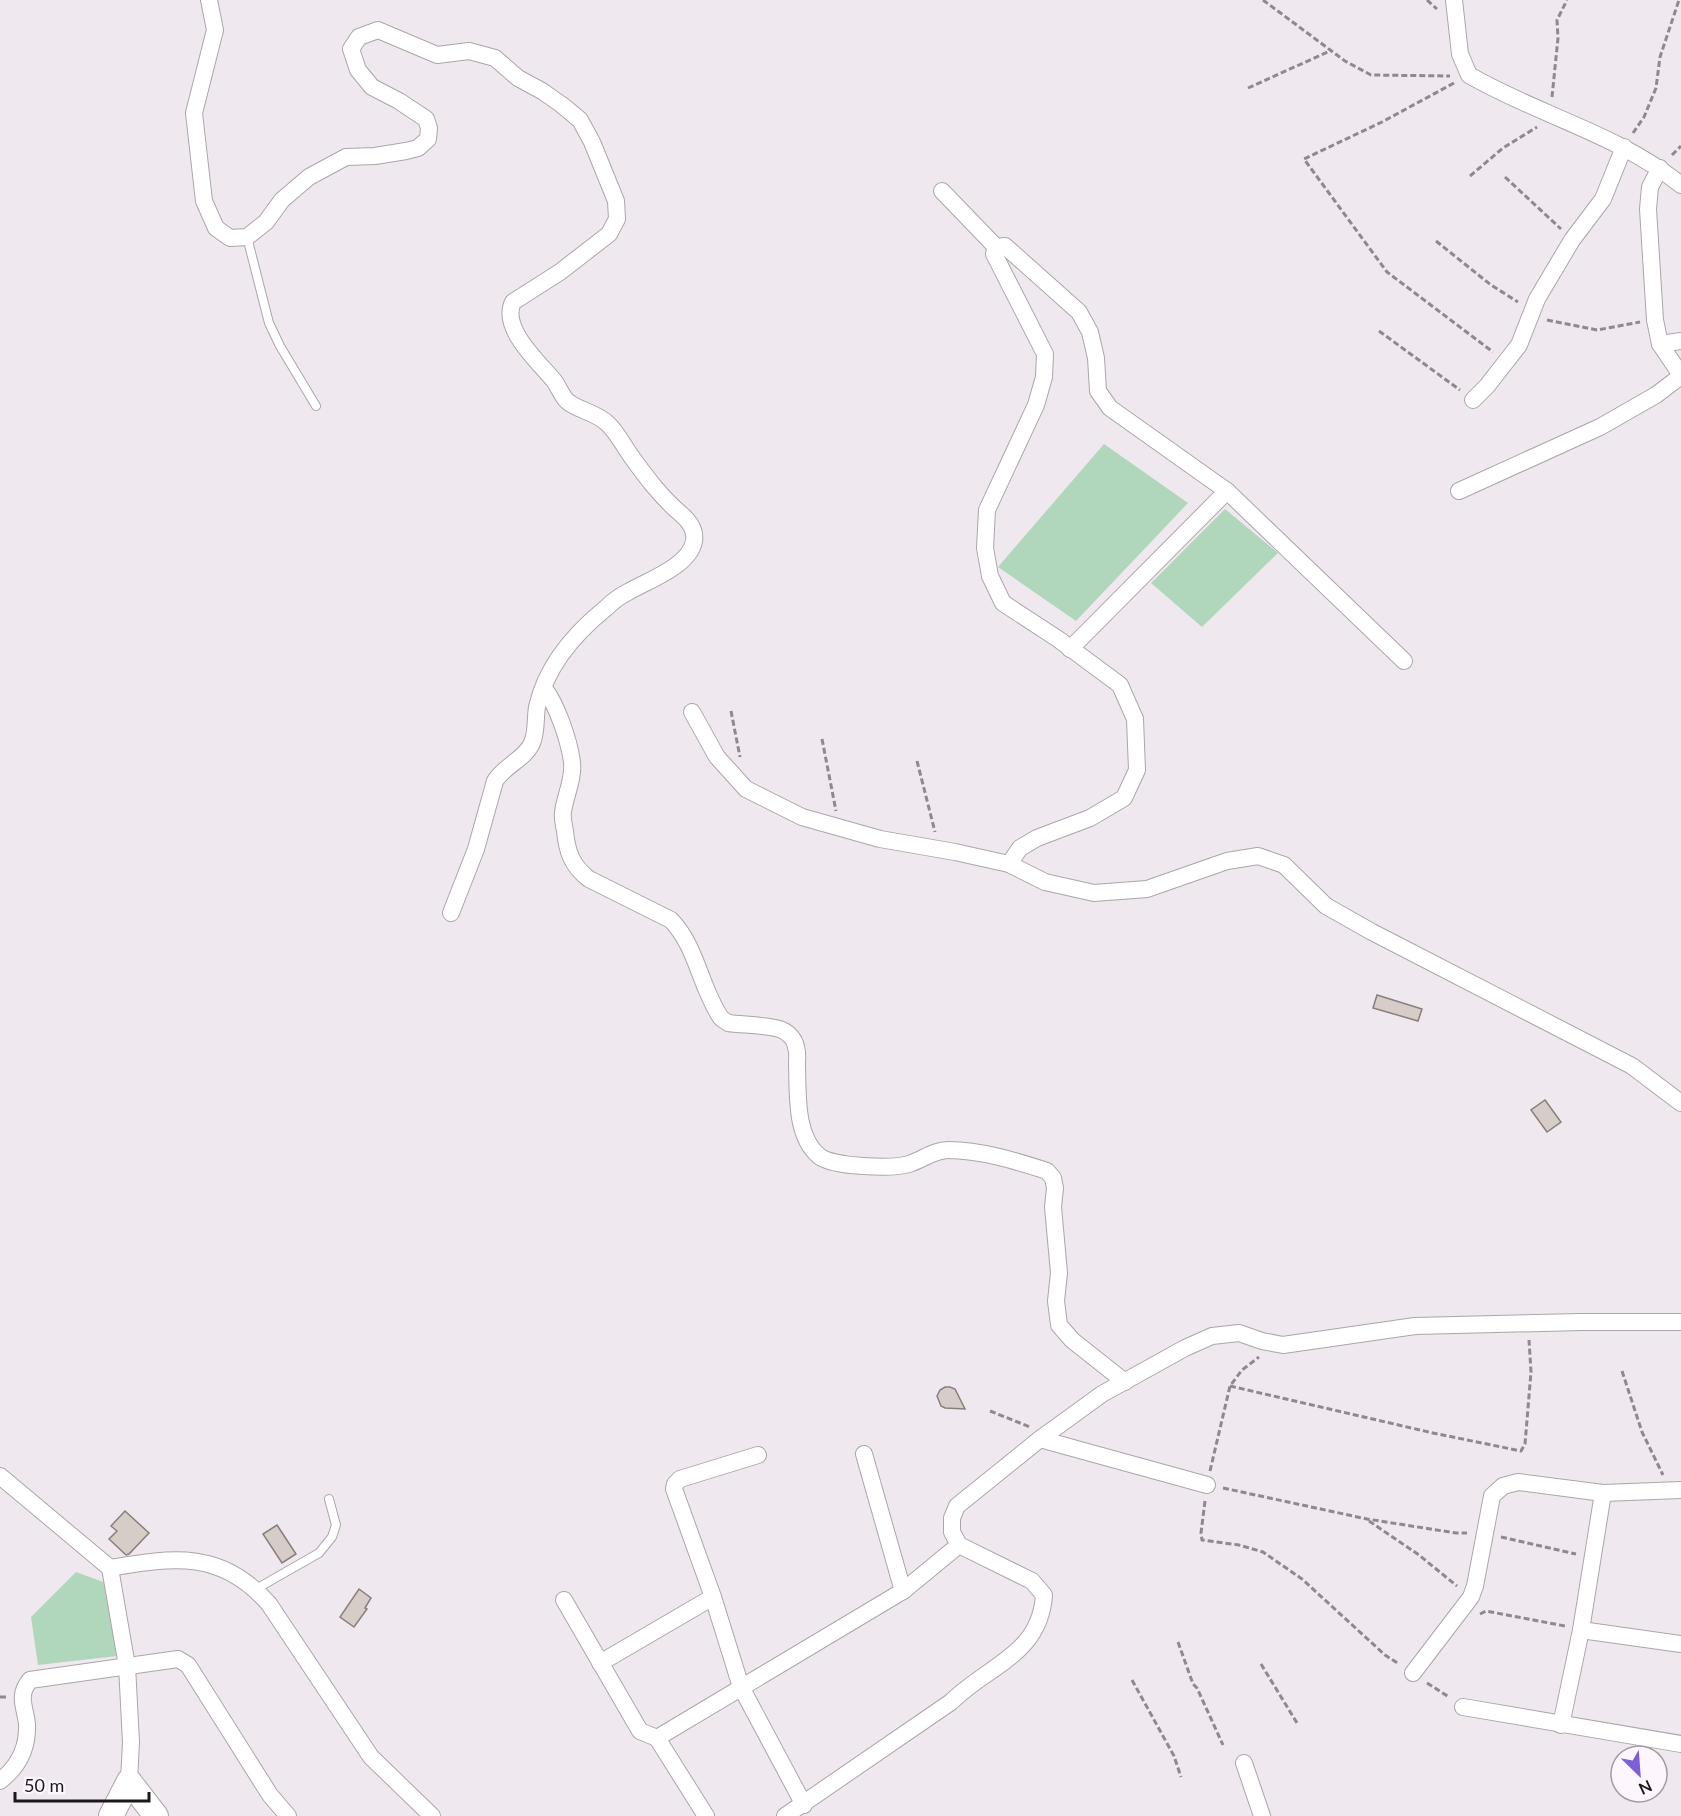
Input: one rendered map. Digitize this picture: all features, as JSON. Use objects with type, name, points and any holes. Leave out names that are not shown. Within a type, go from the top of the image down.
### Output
[{"type":"main road","points":[[111,1816],[129,1781],[156,1816]]},
{"type":"street","points":[[209,0],[215,30],[194,113],[204,201],[216,228],[230,238],[247,237],[266,222],[282,200],[309,177],[346,157],[375,156],[406,151],[418,148],[428,139],[429,128],[426,119],[372,87],[358,70],[351,49],[359,37],[378,30],[437,55],[469,51],[495,58],[518,78],[542,91],[580,120],[592,142],[616,201],[616,219],[609,234],[560,272],[513,302],[511,324],[519,338],[557,384],[568,402],[598,416],[613,429],[656,489],[693,528],[694,542],[683,560],[663,574],[625,593],[605,608],[571,642],[556,661],[537,706],[535,734],[531,745],[523,755],[500,773],[495,781],[476,849],[451,913]]},
{"type":"street","points":[[1454,0],[1460,54],[1468,75],[1624,147],[1660,168],[1681,185]]},
{"type":"street","points":[[1473,400],[1519,345],[1537,299],[1572,240],[1603,199],[1624,147]]},
{"type":"street","points":[[1459,491],[1600,427],[1656,395],[1681,376],[1660,344],[1655,320],[1648,209],[1650,187],[1660,168]]},
{"type":"street","points":[[942,190],[996,247]]},
{"type":"street","points":[[996,247],[1005,246],[1079,312],[1090,332],[1096,358],[1098,391],[1110,408],[1227,491],[1404,661]]},
{"type":"street","points":[[996,247],[994,255],[1045,354],[1044,377],[1036,405],[987,510],[985,548],[990,576],[1003,603],[1120,685],[1134,719],[1137,770],[1124,798],[1090,818],[1037,838],[1020,848],[1009,864]]},
{"type":"street","points":[[1660,344],[1681,341]]},
{"type":"street","points":[[1070,649],[1227,491]]},
{"type":"street","points":[[544,688],[553,699],[572,763],[570,785],[563,813],[567,848],[579,871],[589,879],[676,924],[687,942],[721,1018],[728,1023],[780,1029],[794,1039],[797,1051],[802,1128],[810,1145],[820,1157],[847,1164],[897,1166],[910,1164],[943,1150],[950,1150],[990,1156],[1047,1171],[1053,1178],[1055,1188],[1053,1208],[1059,1273],[1056,1301],[1059,1325],[1072,1340],[1125,1382]]},
{"type":"street","points":[[692,712],[717,757],[746,789],[802,817],[880,839],[1009,864],[1045,882],[1094,893],[1147,889],[1227,861],[1258,856],[1284,865],[1326,906],[1632,1066],[1681,1103]]},
{"type":"street","points":[[785,1816],[951,1702],[970,1684],[1022,1648],[1034,1633],[1043,1608],[1044,1595],[1032,1581],[959,1545],[952,1532],[952,1518],[957,1506],[1044,1436],[1102,1394],[1185,1348],[1212,1336],[1239,1333],[1262,1341],[1283,1344],[1415,1326],[1681,1322]]},
{"type":"street","points":[[1044,1436],[1207,1485]]},
{"type":"street","points":[[864,1454],[903,1591]]},
{"type":"street","points":[[758,1455],[680,1479],[674,1489],[713,1596],[741,1687],[804,1805]]},
{"type":"street","points":[[0,1476],[110,1568],[127,1666],[131,1742],[129,1781]]},
{"type":"street","points":[[1413,1673],[1471,1597],[1492,1496],[1503,1486],[1518,1482],[1603,1493],[1681,1490]]},
{"type":"street","points":[[1561,1725],[1581,1630],[1603,1493]]},
{"type":"street","points":[[657,1738],[903,1591],[959,1545]]},
{"type":"street","points":[[110,1568],[160,1560],[204,1563],[233,1572],[256,1589],[269,1604],[370,1757],[432,1816]]},
{"type":"street","points":[[600,1663],[713,1596]]},
{"type":"street","points":[[564,1600],[640,1731],[657,1738],[706,1816]]},
{"type":"street","points":[[1581,1630],[1681,1644]]},
{"type":"street","points":[[0,1781],[14,1770],[24,1747],[27,1726],[22,1696],[30,1680],[178,1659],[188,1665],[270,1795],[288,1816]]},
{"type":"street","points":[[1463,1707],[1681,1744]]},
{"type":"street","points":[[1244,1763],[1262,1816]]},
{"type":"lane","points":[[247,237],[269,323],[316,406]]},
{"type":"lane","points":[[256,1589],[326,1546],[336,1525],[329,1499]]},
{"type":"path","points":[[1263,0],[1345,62],[1371,75],[1468,75]]},
{"type":"path","points":[[1470,176],[1503,148],[1552,115],[1558,38],[1557,20],[1567,0]]},
{"type":"path","points":[[1624,147],[1644,117],[1656,88],[1660,57],[1679,0]]},
{"type":"path","points":[[1248,88],[1332,50]]},
{"type":"path","points":[[1468,75],[1382,122],[1304,159],[1387,272],[1506,362]]},
{"type":"path","points":[[1505,177],[1572,240]]},
{"type":"path","points":[[1436,240],[1491,285],[1549,321],[1597,330],[1655,320]]},
{"type":"path","points":[[1379,331],[1473,400]]},
{"type":"path","points":[[731,711],[746,789]]},
{"type":"path","points":[[822,739],[839,828]]},
{"type":"path","points":[[917,761],[939,849]]},
{"type":"path","points":[[1230,1386],[1521,1451],[1525,1444],[1531,1372],[1528,1339]]},
{"type":"path","points":[[1283,1344],[1258,1357],[1242,1370],[1230,1386],[1207,1485],[1202,1540],[1239,1545],[1263,1552],[1302,1579],[1385,1655],[1463,1707]]},
{"type":"path","points":[[1623,1371],[1642,1432],[1666,1480],[1657,1491]]},
{"type":"path","points":[[990,1411],[1044,1436]]},
{"type":"path","points":[[1207,1485],[1366,1519],[1456,1533],[1484,1533],[1593,1558]]},
{"type":"path","points":[[1366,1519],[1419,1555],[1471,1597],[1475,1601],[1470,1615],[1475,1616],[1486,1611],[1581,1630]]},
{"type":"path","points":[[1178,1642],[1193,1684],[1197,1688],[1223,1745]]},
{"type":"path","points":[[1261,1664],[1297,1723]]},
{"type":"path","points":[[1132,1680],[1174,1756],[1181,1776]]},
{"type":"green space","points":[[1104,444],[1188,503],[1076,621],[998,567]]},
{"type":"green space","points":[[1225,509],[1278,553],[1202,627],[1151,583]]},
{"type":"green space","points":[[76,1572],[106,1583],[117,1656],[38,1665],[31,1617]]},
{"type":"building","points":[[1377,995],[1422,1009],[1418,1021],[1373,1008]]},
{"type":"building","points":[[1545,1100],[1561,1122],[1547,1132],[1531,1110]]},
{"type":"building","points":[[945,1387],[955,1389],[965,1409],[941,1406],[937,1396]]},
{"type":"building","points":[[125,1511],[149,1533],[126,1555],[109,1539],[117,1531],[111,1526]]},
{"type":"building","points":[[277,1525],[296,1554],[282,1563],[263,1534]]},
{"type":"building","points":[[359,1589],[371,1598],[365,1608],[367,1609],[354,1627],[340,1617]]}]
